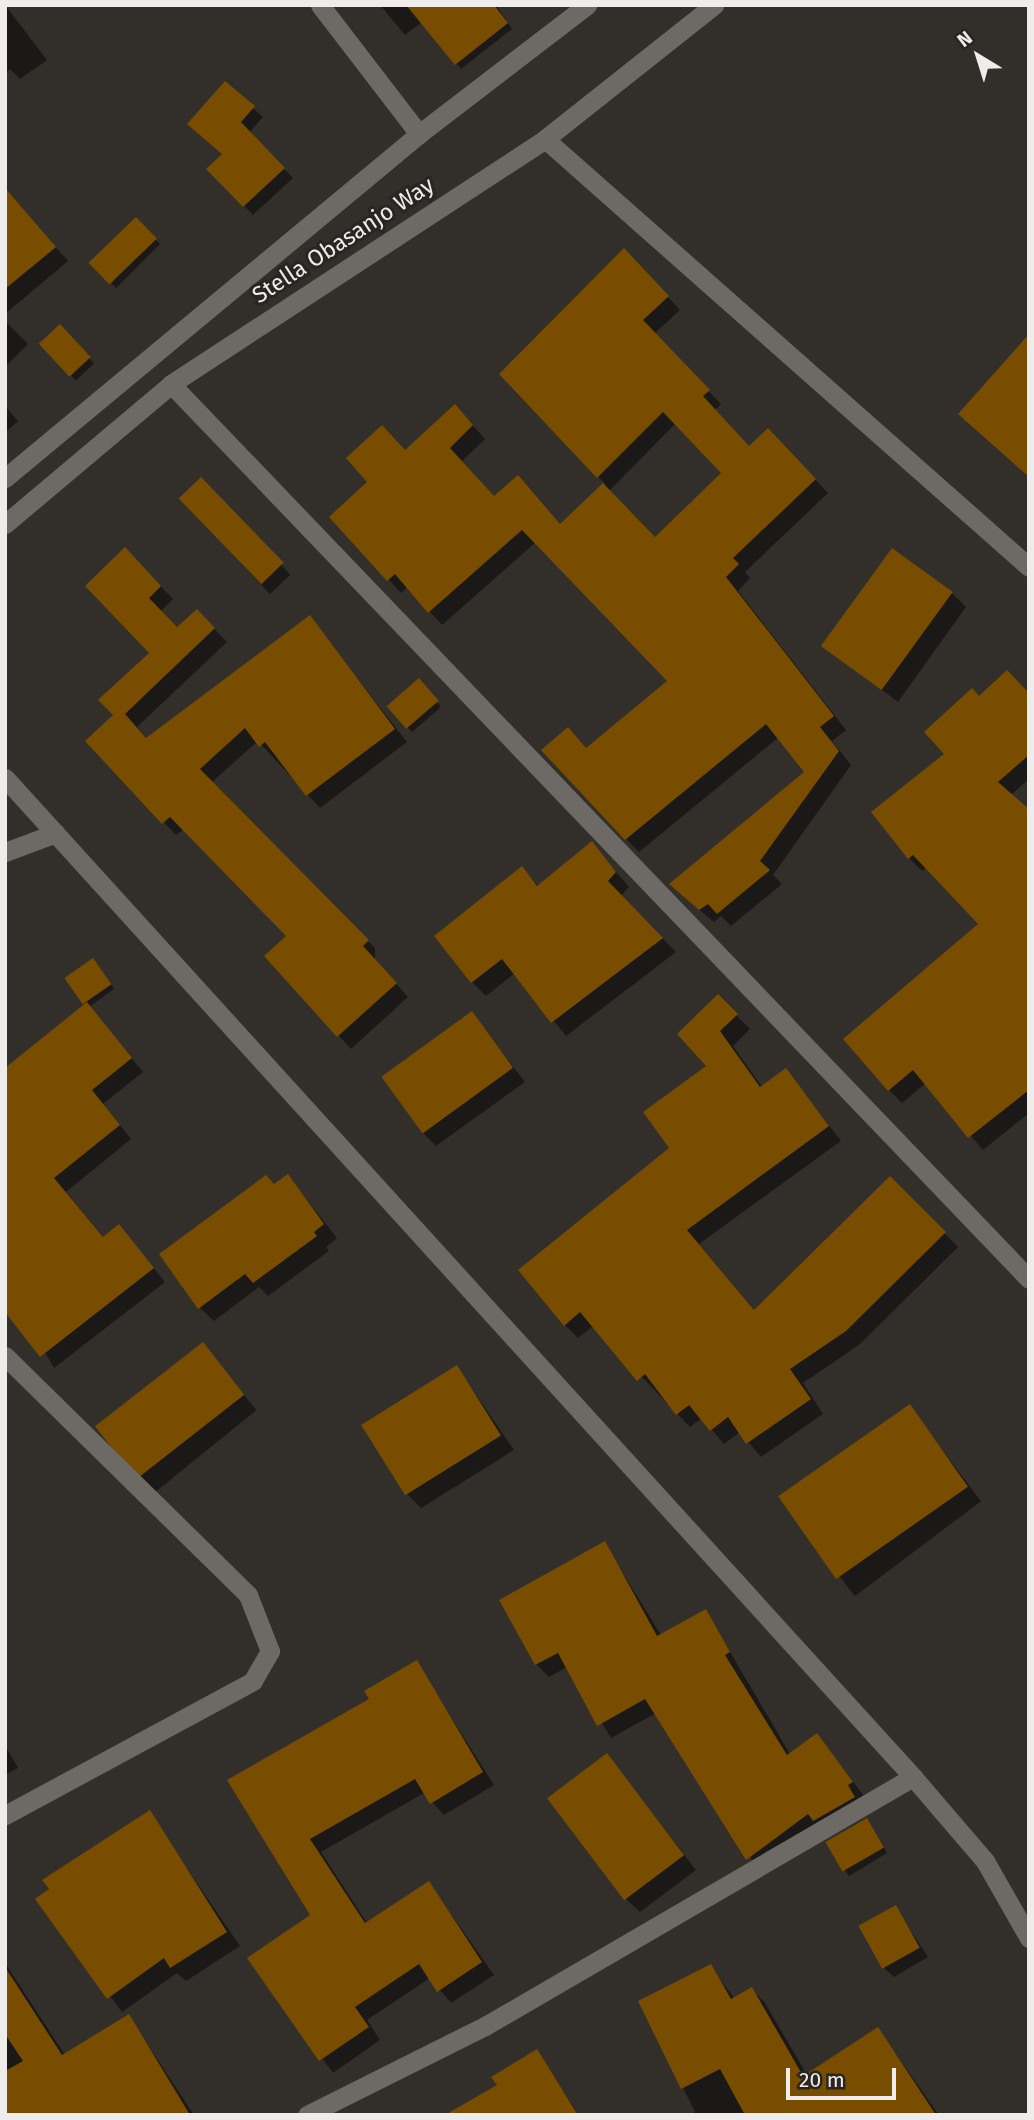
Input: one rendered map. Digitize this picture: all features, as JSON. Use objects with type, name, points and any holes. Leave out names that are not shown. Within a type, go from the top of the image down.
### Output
[{"type":"street","points":[[320,5],[419,134]]},
{"type":"street","points":[[5,478],[419,134],[587,5]]},
{"type":"street","name":"Stella Obasanjo Way","points":[[5,524],[171,384],[545,139],[714,5]]},
{"type":"street","points":[[545,139],[1029,567]]},
{"type":"street","points":[[171,384],[1029,1279]]},
{"type":"street","points":[[5,778],[913,1777],[985,1861],[1029,1938]]},
{"type":"street","points":[[5,852],[56,833]]},
{"type":"street","points":[[5,1356],[248,1595],[270,1651],[253,1681],[5,1815]]},
{"type":"street","points":[[307,2115],[485,2026],[913,1777]]},
{"type":"building","points":[[406,5],[494,5],[508,23],[455,65]]},
{"type":"building","points":[[225,81],[255,106],[241,122],[285,168],[243,207],[206,169],[222,154],[187,124]]},
{"type":"building","points":[[5,188],[56,247],[5,289]]},
{"type":"building","points":[[136,217],[157,239],[109,284],[89,263]]},
{"type":"building","points":[[624,248],[669,296],[643,320],[710,390],[703,396],[749,446],[768,428],[816,479],[733,558],[739,564],[726,577],[834,716],[820,727],[839,751],[760,861],[770,870],[717,914],[708,904],[699,910],[669,884],[804,772],[766,724],[625,840],[541,750],[568,727],[586,748],[667,681],[522,530],[428,613],[395,574],[387,581],[329,517],[367,482],[346,458],[382,425],[405,450],[455,404],[473,425],[450,448],[494,496],[518,475],[560,524],[603,483],[655,537],[721,473],[663,412],[597,478],[499,374]]},
{"type":"building","points":[[60,324],[91,357],[69,377],[39,344]]},
{"type":"building","points":[[1029,334],[1029,477],[958,414]]},
{"type":"building","points":[[201,477],[284,563],[261,584],[179,499]]},
{"type":"building","points":[[125,547],[161,586],[149,598],[177,627],[197,609],[215,628],[125,714],[146,738],[310,615],[395,729],[306,796],[265,742],[259,747],[245,728],[200,769],[369,940],[363,946],[397,983],[337,1037],[264,956],[286,936],[170,817],[162,824],[85,741],[113,715],[98,700],[149,653],[85,586]]},
{"type":"building","points":[[892,548],[953,592],[882,690],[821,646]]},
{"type":"building","points":[[1007,670],[1029,693],[1029,755],[998,782],[1029,809],[1029,1090],[968,1138],[913,1070],[888,1091],[843,1039],[978,924],[913,855],[908,859],[871,812],[944,754],[924,732],[972,688],[979,696]]},
{"type":"building","points":[[419,678],[439,701],[406,729],[387,706]]},
{"type":"building","points":[[592,841],[616,872],[608,881],[663,938],[551,1023],[502,959],[471,983],[434,936],[522,866],[537,886]]},
{"type":"building","points":[[93,958],[111,984],[83,1004],[64,978]]},
{"type":"building","points":[[718,994],[738,1014],[720,1031],[760,1087],[786,1068],[829,1126],[687,1230],[754,1310],[890,1176],[946,1232],[846,1331],[790,1369],[811,1399],[746,1444],[728,1417],[710,1431],[689,1405],[676,1415],[645,1374],[637,1381],[580,1312],[564,1326],[518,1270],[669,1148],[643,1112],[706,1066],[677,1034]]},
{"type":"building","points":[[87,1002],[132,1058],[92,1090],[120,1125],[54,1178],[103,1237],[119,1224],[154,1268],[40,1357],[5,1312],[5,1068]]},
{"type":"building","points":[[472,1011],[513,1068],[423,1133],[381,1077]]},
{"type":"building","points":[[288,1174],[324,1224],[314,1232],[317,1236],[253,1283],[245,1274],[198,1309],[159,1254],[266,1175],[274,1184]]},
{"type":"building","points":[[203,1342],[244,1395],[136,1479],[95,1426]]},
{"type":"building","points":[[457,1365],[501,1435],[405,1495],[361,1425]]},
{"type":"building","points":[[910,1404],[968,1487],[836,1579],[778,1496]]},
{"type":"building","points":[[605,1541],[657,1636],[706,1609],[730,1652],[725,1655],[787,1755],[817,1733],[853,1782],[848,1785],[855,1797],[813,1821],[808,1814],[746,1860],[645,1699],[597,1726],[558,1653],[535,1665],[499,1600]]},
{"type":"building","points":[[417,1660],[483,1772],[430,1804],[415,1779],[310,1839],[365,1923],[429,1881],[482,1962],[437,1992],[419,1964],[355,2007],[369,2027],[319,2061],[247,1958],[310,1915],[227,1780],[369,1699],[364,1691]]},
{"type":"building","points":[[607,1753],[684,1855],[624,1900],[547,1798]]},
{"type":"building","points":[[150,1810],[227,1932],[170,1968],[164,1958],[107,1999],[35,1899],[49,1889],[42,1880]]},
{"type":"building","points":[[867,1818],[884,1847],[842,1871],[825,1842]]},
{"type":"building","points":[[896,1905],[920,1948],[882,1969],[858,1926]]},
{"type":"building","points":[[711,1964],[731,1999],[752,1987],[803,2076],[878,2027],[936,2115],[745,2115],[720,2069],[681,2089],[638,2001]]},
{"type":"building","points":[[5,1967],[62,2055],[129,2014],[190,2115],[5,2115],[5,2071],[23,2061],[5,2034]]},
{"type":"building","points":[[537,2049],[578,2115],[445,2115],[497,2085],[491,2077]]}]
